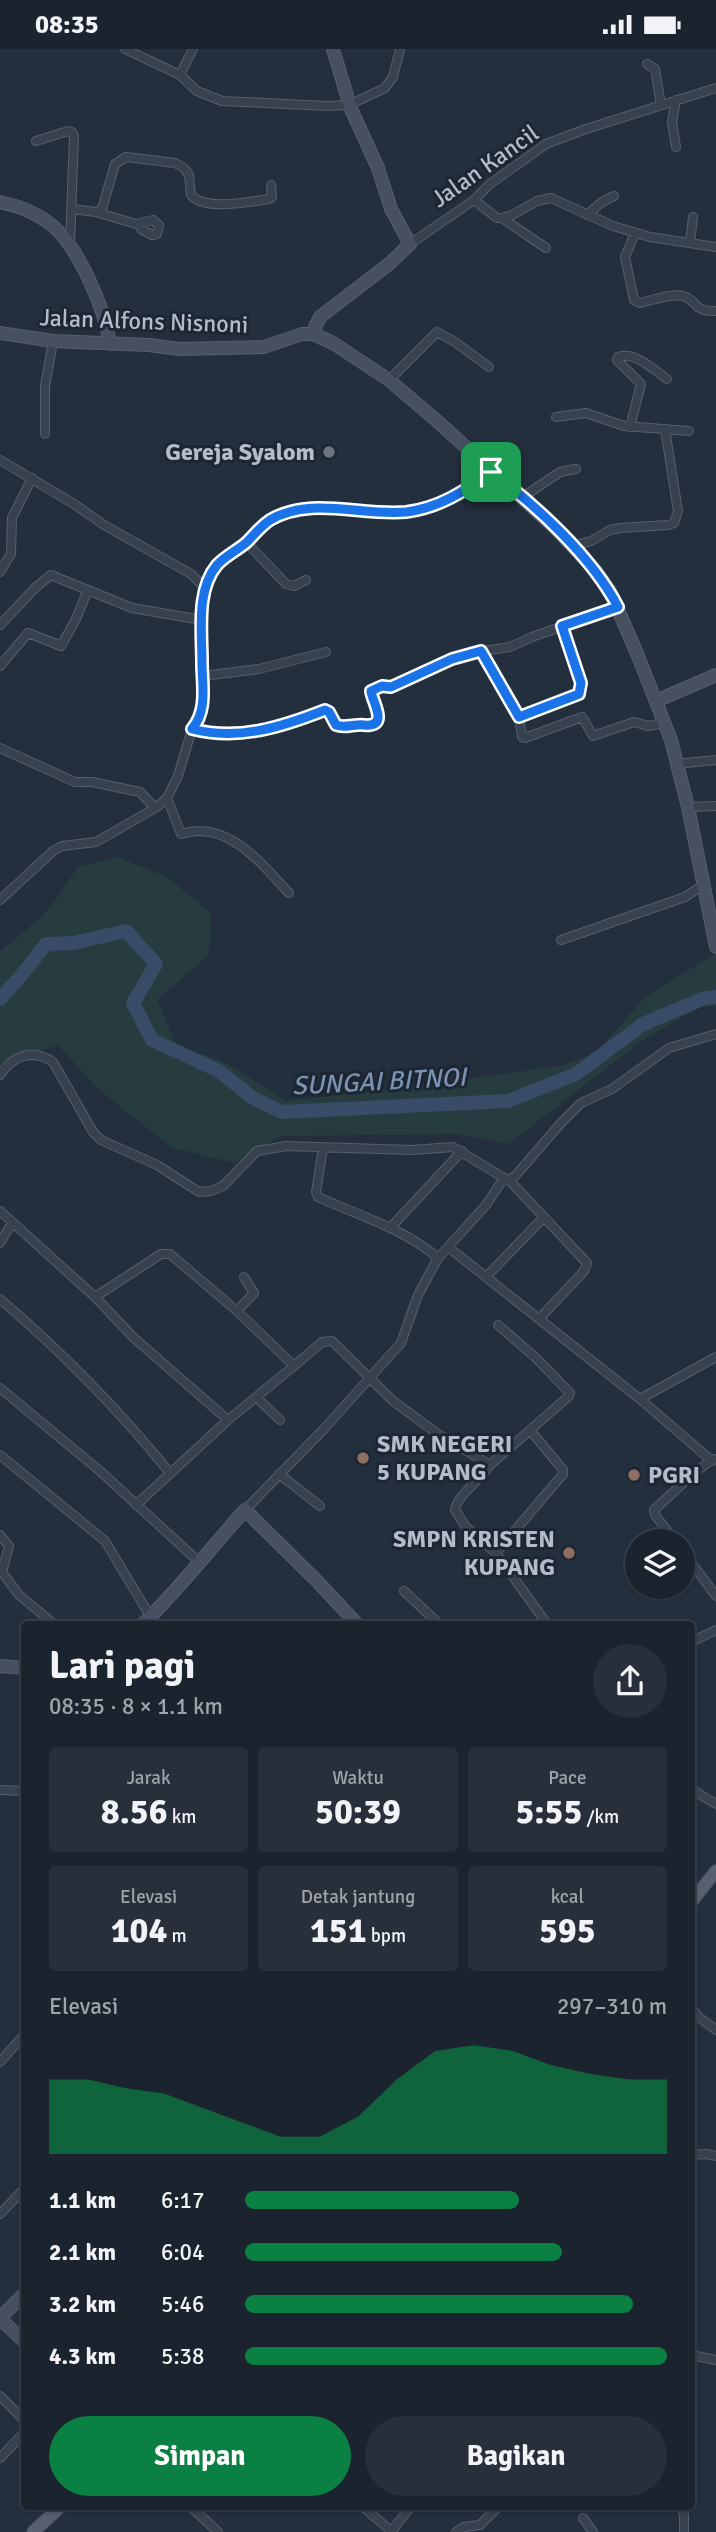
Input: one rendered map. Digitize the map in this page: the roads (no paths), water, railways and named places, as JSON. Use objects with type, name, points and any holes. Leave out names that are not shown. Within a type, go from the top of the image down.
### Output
[{"type":"main road","points":[[333,49],[349,105],[378,168],[391,209],[410,244]]},
{"type":"main road","points":[[0,202],[38,215],[70,246],[101,307],[110,344]]},
{"type":"main road","name":"Jalan Kancil","points":[[316,335],[316,324],[320,317],[389,264],[410,244]]},
{"type":"main road","name":"Jalan Alfons Nisnoni","points":[[0,333],[53,341],[179,349],[264,347],[302,334],[316,335]]},
{"type":"main road","points":[[316,335],[333,343],[388,380],[436,420],[491,472],[523,497],[596,571],[618,607],[664,723],[688,807],[716,947]]},
{"type":"main road","points":[[656,701],[716,675]]},
{"type":"main road","points":[[147,1620],[245,1510],[354,1621]]},
{"type":"main road","points":[[0,1666],[21,1668]]},
{"type":"main road","points":[[695,1886],[716,1862]]},
{"type":"main road","points":[[695,1897],[716,1871]]},
{"type":"main road","points":[[21,2297],[0,2318],[21,2338]]},
{"type":"main road","points":[[0,2329],[21,2348]]},
{"type":"main road","points":[[33,2532],[57,2510]]},
{"type":"street","points":[[125,49],[180,75],[191,87],[222,101],[328,106],[349,105],[379,92],[389,83],[400,49]]},
{"type":"street","points":[[180,75],[193,49]]},
{"type":"street","points":[[647,64],[655,69],[661,105]]},
{"type":"street","name":"Jalan Kancil","points":[[410,244],[474,200],[490,184],[546,144],[716,88]]},
{"type":"street","points":[[676,100],[672,122],[676,147]]},
{"type":"street","points":[[36,141],[56,133],[72,132],[74,145],[70,246]]},
{"type":"street","points":[[96,212],[103,208],[115,164],[123,158],[175,163],[184,168],[189,175],[191,195],[202,202],[234,204],[269,199],[272,197],[271,185]]},
{"type":"street","points":[[587,215],[614,196]]},
{"type":"street","points":[[474,200],[497,218],[502,218],[537,201],[551,198],[635,233],[716,247]]},
{"type":"street","points":[[72,209],[96,212],[139,224]]},
{"type":"street","points":[[690,242],[693,217]]},
{"type":"street","points":[[502,218],[545,248]]},
{"type":"street","points":[[635,233],[625,257],[634,300],[639,303],[677,295],[685,296],[699,310],[716,311]]},
{"type":"street","points":[[388,380],[437,332],[489,367]]},
{"type":"street","points":[[46,433],[45,386],[53,341]]},
{"type":"street","points":[[630,427],[642,384],[617,360],[618,357],[634,357],[667,379]]},
{"type":"street","points":[[556,417],[586,413],[630,427],[689,431]]},
{"type":"street","points":[[572,546],[591,541],[610,530],[668,526],[674,523],[678,511],[666,429]]},
{"type":"street","points":[[0,460],[104,525],[191,574],[204,587]]},
{"type":"street","points":[[523,497],[561,472],[576,469]]},
{"type":"street","points":[[0,900],[58,848],[96,842],[167,799],[178,776],[203,703],[204,587],[218,564],[268,521],[290,512],[318,507],[376,513],[417,510],[446,502],[491,472]]},
{"type":"street","points":[[0,572],[11,554],[12,519],[32,478]]},
{"type":"street","points":[[246,542],[286,583],[293,586],[306,580]]},
{"type":"street","points":[[0,625],[51,575],[132,608],[202,620]]},
{"type":"street","points":[[0,666],[28,633],[61,646],[87,591]]},
{"type":"street","points":[[192,729],[216,735],[242,733],[277,726],[325,710],[336,725],[372,725],[378,716],[371,695],[375,688],[391,687],[452,659],[510,647],[618,607]]},
{"type":"street","points":[[519,717],[579,694],[581,683],[562,626]]},
{"type":"street","points":[[481,651],[519,717],[522,737],[525,739],[582,717],[593,736],[634,722],[648,726],[664,723]]},
{"type":"street","points":[[203,676],[251,671],[326,652]]},
{"type":"street","points":[[0,748],[75,782],[92,782],[140,792],[155,808]]},
{"type":"street","points":[[676,764],[716,760]]},
{"type":"street","points":[[167,799],[181,834],[199,831],[227,835],[289,893]]},
{"type":"street","points":[[688,807],[716,806]]},
{"type":"street","points":[[561,940],[685,897],[702,885]]},
{"type":"street","points":[[245,1510],[323,1430],[404,1340],[413,1306],[438,1258],[507,1179],[581,1103],[612,1089],[669,1048],[716,1034]]},
{"type":"street","points":[[0,1076],[14,1059],[35,1054],[45,1057],[53,1062],[93,1132],[101,1140],[157,1165],[199,1192],[211,1191],[223,1185],[261,1150],[286,1146],[411,1150],[453,1147],[462,1151],[507,1179],[587,1263],[584,1271],[540,1318]]},
{"type":"street","points":[[323,1148],[316,1192],[318,1197],[391,1227],[416,1240],[438,1258]]},
{"type":"street","points":[[391,1227],[462,1151]]},
{"type":"street","points":[[0,1211],[95,1297],[134,1338],[228,1420]]},
{"type":"street","points":[[487,1276],[544,1217]]},
{"type":"street","points":[[0,1243],[12,1223]]},
{"type":"street","points":[[448,1247],[714,1459],[695,1472],[654,1510],[666,1529]]},
{"type":"street","points":[[95,1297],[165,1253],[237,1311],[293,1366]]},
{"type":"street","points":[[237,1311],[254,1293],[244,1277]]},
{"type":"street","points":[[0,1299],[65,1358],[130,1425],[170,1473]]},
{"type":"street","points":[[498,1325],[536,1358],[570,1393],[490,1465],[478,1482],[457,1502],[455,1508],[466,1527],[496,1553],[545,1621]]},
{"type":"street","points":[[136,1506],[228,1420],[322,1342],[332,1341],[368,1378],[416,1419],[490,1465]]},
{"type":"street","points":[[640,1399],[716,1357]]},
{"type":"street","points":[[0,1388],[100,1471],[198,1562]]},
{"type":"street","points":[[257,1397],[280,1420]]},
{"type":"street","points":[[496,1553],[563,1474],[563,1470],[530,1430]]},
{"type":"street","points":[[0,1455],[105,1541],[147,1620]]},
{"type":"street","points":[[279,1475],[320,1506]]},
{"type":"street","points":[[0,1535],[9,1546],[2,1571],[19,1595],[50,1621]]},
{"type":"street","points":[[695,1568],[716,1596]]},
{"type":"street","points":[[404,1591],[436,1621]]},
{"type":"street","points":[[695,1640],[716,1630]]},
{"type":"street","points":[[0,1790],[21,1791]]},
{"type":"street","points":[[695,1791],[716,1804]]},
{"type":"street","points":[[695,2012],[716,2030]]},
{"type":"street","points":[[0,2062],[21,2038]]},
{"type":"street","points":[[695,2155],[716,2156]]},
{"type":"street","points":[[0,2214],[21,2192]]},
{"type":"street","points":[[695,2356],[716,2360]]},
{"type":"street","points":[[0,2396],[21,2417]]},
{"type":"street","points":[[0,2458],[21,2436]]},
{"type":"street","points":[[194,2510],[218,2532]]},
{"type":"street","points":[[366,2510],[391,2532],[408,2510]]},
{"type":"street","points":[[456,2532],[464,2527],[480,2525],[495,2510]]},
{"type":"street","points":[[682,2510],[684,2532]]},
{"type":"street","points":[[583,2518],[593,2532]]},
{"type":"waterway","name":"SUNGAI BITNOI","points":[[0,999],[46,944],[73,943],[126,931],[156,964],[133,1003],[152,1040],[219,1071],[253,1098],[282,1112],[508,1101],[576,1074],[643,1024],[702,999],[716,997]]},
{"type":"place","name":"Gereja Syalom","points":[[329,452]]},
{"type":"place","name":"SMK NEGERI 5 KUPANG","points":[[363,1458]]},
{"type":"place","name":"PGRI","points":[[634,1475]]},
{"type":"place","name":"SMPN KRISTEN KUPANG","points":[[569,1553]]}]
